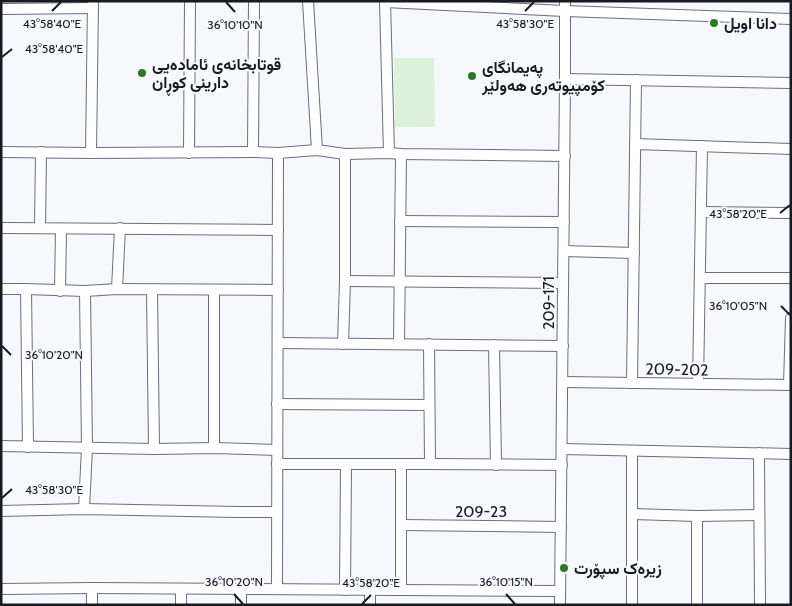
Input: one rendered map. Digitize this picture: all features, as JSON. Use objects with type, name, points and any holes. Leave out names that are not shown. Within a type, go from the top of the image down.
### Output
[{"type":"street","points":[[189,153],[190,1]]},
{"type":"street","points":[[253,152],[254,1]]},
{"type":"street","points":[[308,1],[317,150]]},
{"type":"street","points":[[389,153],[385,2],[565,6],[791,19]]},
{"type":"street","points":[[1,9],[93,5],[91,153]]},
{"type":"street","name":"209-171","points":[[560,605],[566,79],[565,6]]},
{"type":"street","points":[[566,79],[791,83]]},
{"type":"street","points":[[632,383],[636,80]]},
{"type":"street","points":[[635,144],[791,149]]},
{"type":"street","points":[[698,384],[702,146]]},
{"type":"street","points":[[1,152],[278,153],[317,150],[345,154],[565,156]]},
{"type":"street","points":[[40,228],[41,152]]},
{"type":"street","points":[[277,589],[278,153]]},
{"type":"street","points":[[343,344],[345,154]]},
{"type":"street","points":[[399,344],[401,154]]},
{"type":"street","points":[[701,212],[791,213]]},
{"type":"street","points":[[400,221],[564,222]]},
{"type":"street","points":[[1,228],[278,230]]},
{"type":"street","points":[[117,289],[120,228]]},
{"type":"street","points":[[60,291],[61,229]]},
{"type":"street","points":[[564,251],[634,253]]},
{"type":"street","points":[[700,278],[791,278]]},
{"type":"street","points":[[345,281],[563,283]]},
{"type":"street","points":[[1,289],[60,291],[117,289],[278,290]]},
{"type":"street","points":[[26,289],[28,446]]},
{"type":"street","points":[[152,290],[154,449]]},
{"type":"street","points":[[214,290],[214,448]]},
{"type":"street","points":[[84,509],[87,448],[86,291]]},
{"type":"street","points":[[790,385],[791,318]]},
{"type":"street","points":[[278,343],[563,346]]},
{"type":"street","points":[[430,344],[430,464]]},
{"type":"street","points":[[494,345],[496,465]]},
{"type":"street","name":"209-202","points":[[562,382],[790,385]]},
{"type":"street","points":[[277,404],[429,405]]},
{"type":"street","points":[[1,446],[278,450]]},
{"type":"street","points":[[562,449],[791,454]]},
{"type":"street","points":[[632,451],[632,605]]},
{"type":"street","points":[[759,453],[760,605]]},
{"type":"street","points":[[278,464],[562,465]]},
{"type":"street","points":[[345,590],[346,464]]},
{"type":"street","points":[[401,465],[401,590]]},
{"type":"street","points":[[1,511],[84,509],[277,512]]},
{"type":"street","points":[[633,514],[759,515]]},
{"type":"street","points":[[696,605],[697,516]]},
{"type":"street","name":"209-23","points":[[401,525],[561,526]]},
{"type":"street","points":[[92,588],[92,605]]},
{"type":"street","points":[[1,589],[560,590]]},
{"type":"street","points":[[240,589],[242,605]]},
{"type":"street","points":[[181,590],[181,605]]},
{"type":"street","points":[[370,590],[370,605]]},
{"type":"green space","points":[[394,58],[434,58],[435,127],[395,127]]},
{"type":"place","name":"دانا اويل","points":[[714,23]]},
{"type":"place","name":"قوتابخانەی ئامادەیی دارینی کوڕان","points":[[142,73]]},
{"type":"place","name":"پەیمانگای کۆمپیوتەری هەولێر","points":[[472,76]]},
{"type":"place","name":"زیرەک سپۆرت","points":[[564,568]]}]
